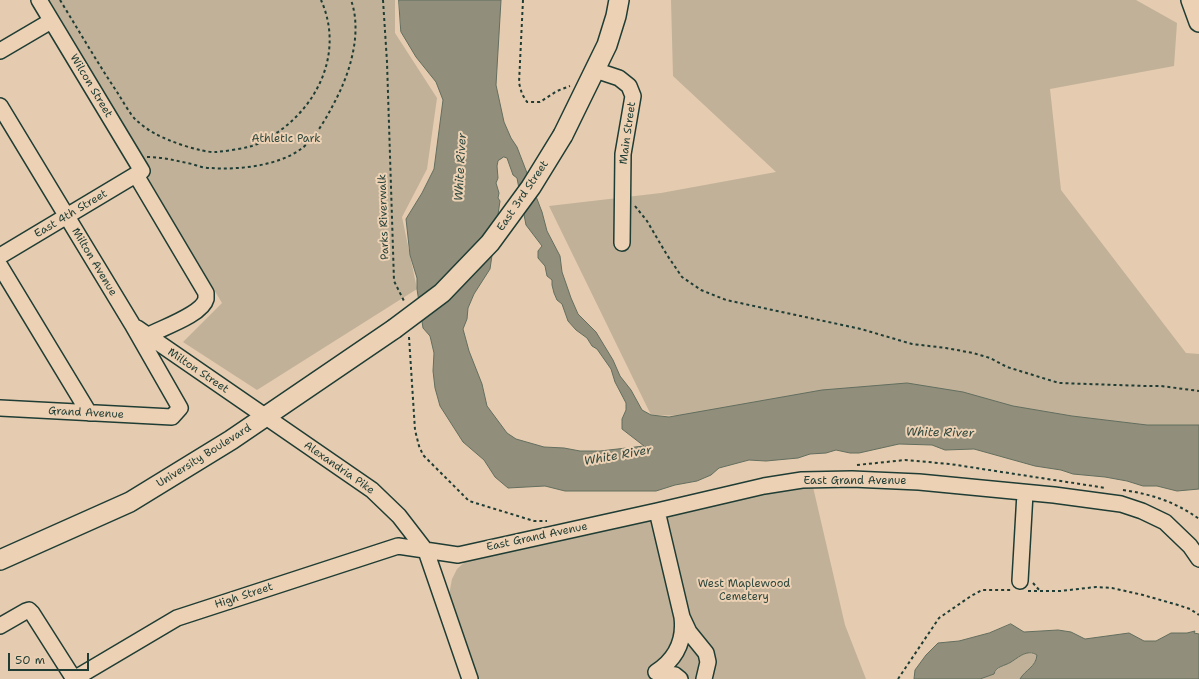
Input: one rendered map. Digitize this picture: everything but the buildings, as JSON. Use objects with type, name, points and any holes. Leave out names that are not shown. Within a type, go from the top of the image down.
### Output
[{"type":"main road","name":"East 3rd Street","points":[[402,333],[490,243],[531,187],[563,135],[607,45],[619,0]]},
{"type":"main road","points":[[1191,0],[1199,22]]},
{"type":"main road","name":"University Boulevard","points":[[0,560],[130,502],[402,333]]},
{"type":"street","name":"Wilcon Street","points":[[39,0],[133,156],[139,173],[206,293],[206,299],[201,307],[192,314],[147,336]]},
{"type":"street","points":[[0,51],[51,21]]},
{"type":"street","name":"Main Street","points":[[595,70],[619,78],[629,86],[633,96],[623,154],[622,243]]},
{"type":"street","name":"Milton Avenue","points":[[0,106],[132,324],[180,408],[172,417]]},
{"type":"street","name":"East 4th Street","points":[[0,256],[139,173]]},
{"type":"street","points":[[0,266],[89,413]]},
{"type":"street","name":"Milton Street","points":[[132,324],[147,336],[266,417]]},
{"type":"street","name":"Grand Avenue","points":[[0,408],[172,417]]},
{"type":"street","name":"Alexandria Pike","points":[[266,417],[372,490],[399,516],[426,551],[470,679]]},
{"type":"street","name":"East Grand Avenue","points":[[426,551],[458,555],[764,486],[802,480],[852,479],[919,482],[1025,492],[1121,504],[1142,511],[1165,522],[1190,546],[1199,558]]},
{"type":"street","points":[[1019,587],[1025,492]]},
{"type":"street","points":[[657,511],[684,628],[677,651],[666,665],[656,672],[675,675],[680,679]]},
{"type":"street","name":"High Street","points":[[74,679],[177,618],[398,546],[426,551]]},
{"type":"street","points":[[0,626],[28,610],[32,612],[74,679]]},
{"type":"street","points":[[682,617],[689,632],[706,653],[708,662],[704,679]]},
{"type":"path","points":[[60,0],[111,83],[136,119],[155,134],[184,146],[214,152],[252,146],[268,139],[280,131],[310,102],[328,61],[331,33],[326,10],[321,0]]},
{"type":"path","points":[[133,156],[162,157],[209,168],[246,167],[275,162],[302,149],[319,128],[348,74],[354,43],[354,6],[351,0]]},
{"type":"path","name":"Parks Riverwalk","points":[[383,0],[387,62],[394,281],[407,305]]},
{"type":"path","points":[[523,0],[519,83],[522,94],[528,102],[540,102],[557,91],[570,86]]},
{"type":"path","points":[[623,197],[632,202],[647,221],[682,277],[701,290],[726,300],[861,328],[912,344],[973,353],[990,358],[1007,367],[1059,382],[1161,386],[1199,391]]},
{"type":"path","points":[[402,333],[416,430]]},
{"type":"path","points":[[898,679],[939,618],[982,590],[1019,587],[1060,591],[1096,587],[1112,588],[1142,594],[1178,605],[1190,609],[1199,615]]},
{"type":"green space","name":"Athletic Park","points":[[42,0],[395,0],[395,33],[437,98],[427,169],[402,217],[417,289],[257,390],[183,342],[222,303]]},
{"type":"green space","points":[[671,0],[1136,0],[1177,23],[1174,66],[1050,89],[1061,190],[1186,353],[1199,354],[1199,428],[651,415],[549,206],[661,193],[776,172],[673,76]]},
{"type":"green space","name":"West Maplewood Cemetery","points":[[813,487],[845,625],[866,679],[476,679],[449,595],[452,579],[457,569],[467,560],[688,512],[757,494]]},
{"type":"green space","points":[[1027,653],[1037,655],[1035,663],[1020,679],[980,679],[994,674],[1004,665]]},
{"type":"water","name":"White River","points":[[399,0],[501,0],[496,85],[504,122],[517,147],[542,212],[547,231],[560,256],[562,272],[578,314],[596,332],[613,360],[620,376],[631,390],[642,410],[651,415],[669,417],[822,390],[907,383],[963,392],[1013,406],[1072,416],[1147,425],[1199,425],[1199,489],[1177,491],[1157,486],[1143,486],[1105,477],[1073,474],[1061,470],[1035,466],[974,449],[945,450],[932,445],[899,444],[859,453],[836,450],[826,453],[810,454],[798,458],[766,461],[749,460],[719,468],[711,475],[697,481],[675,485],[656,491],[565,491],[545,486],[508,488],[495,477],[484,460],[463,442],[440,406],[435,388],[433,371],[434,353],[430,336],[423,328],[417,289],[417,278],[410,255],[406,219],[422,193],[434,169],[443,100],[436,82],[416,57],[401,32]],"holes":[[[504,157],[507,158],[513,175],[517,178],[526,225],[542,246],[538,251],[538,258],[545,266],[547,276],[552,280],[552,285],[557,300],[562,304],[568,321],[576,330],[587,338],[592,346],[597,349],[611,369],[615,382],[626,403],[626,410],[622,419],[622,429],[644,446],[600,451],[580,451],[564,448],[544,447],[516,439],[507,433],[487,406],[482,384],[469,351],[463,329],[467,319],[468,308],[474,294],[490,269],[500,201],[498,198],[499,193],[496,183],[498,178],[497,166],[498,161]]]},
{"type":"water","points":[[1011,624],[1024,632],[1058,630],[1071,632],[1085,639],[1129,633],[1144,641],[1156,641],[1171,633],[1187,633],[1195,631],[1194,633],[1199,634],[1199,679],[1020,679],[1035,663],[1037,655],[1033,653],[1026,653],[997,669],[994,674],[980,679],[914,679],[915,670],[926,655],[938,643],[959,641],[989,633]]}]
